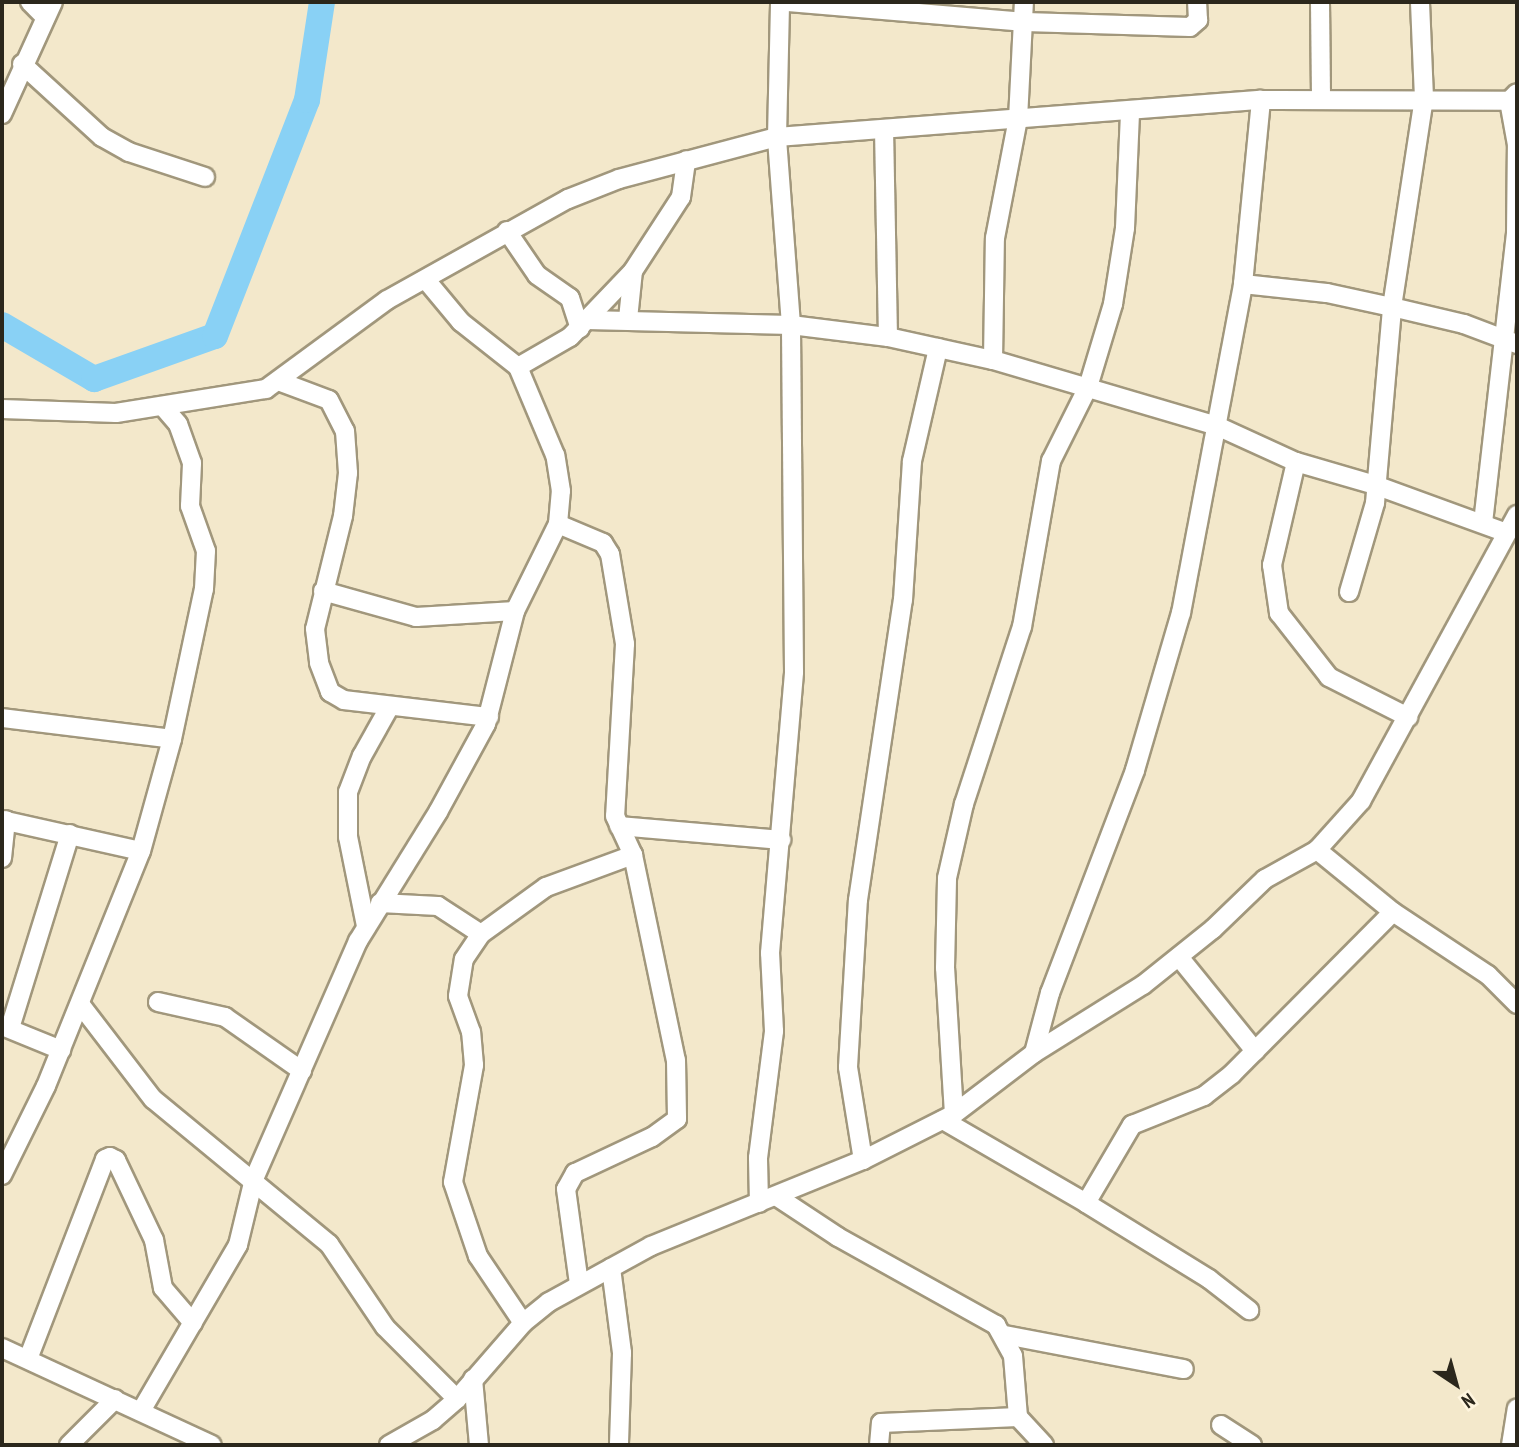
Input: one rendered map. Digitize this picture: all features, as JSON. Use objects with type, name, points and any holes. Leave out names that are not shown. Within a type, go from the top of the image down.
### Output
[{"type":"street","points":[[2,114],[48,9],[30,2]]},
{"type":"street","points":[[759,1203],[758,1158],[774,1031],[770,953],[794,671],[791,325],[777,137],[780,2]]},
{"type":"street","points":[[788,2],[901,7],[1025,22],[1190,27],[1198,20],[1197,2]]},
{"type":"street","points":[[993,360],[995,238],[1018,119],[1024,2]]},
{"type":"street","points":[[1320,2],[1321,98]]},
{"type":"street","points":[[1349,593],[1375,503],[1392,307],[1424,98],[1420,2]]},
{"type":"street","points":[[22,64],[102,137],[129,152],[205,177]]},
{"type":"street","points":[[2,408],[116,413],[164,408],[266,389],[281,382],[347,326],[507,231],[568,199],[686,160],[777,137],[1261,100],[1513,97],[1517,145],[1512,342],[1483,523]]},
{"type":"street","points":[[1034,1053],[1050,993],[1135,771],[1181,613],[1243,284],[1261,100]]},
{"type":"street","points":[[948,1117],[944,968],[947,878],[964,804],[1022,627],[1051,461],[1088,387],[1113,304],[1125,229],[1130,112]]},
{"type":"street","points":[[884,129],[888,337]]},
{"type":"street","points":[[518,367],[583,324],[633,271],[681,197],[686,160]]},
{"type":"street","points":[[507,231],[537,275],[570,298],[583,324]]},
{"type":"street","points":[[628,319],[633,271]]},
{"type":"street","points":[[141,1411],[238,1245],[254,1179],[366,926],[438,812],[489,717],[515,611],[558,524],[561,491],[555,456],[518,367],[461,322],[426,280]]},
{"type":"street","points":[[1243,284],[1327,293],[1392,307],[1512,342]]},
{"type":"street","points":[[583,324],[628,319],[791,325],[888,337],[993,360],[1217,426],[1296,462],[1375,485],[1507,533]]},
{"type":"street","points":[[863,1160],[848,1066],[858,901],[903,600],[912,461],[938,348]]},
{"type":"street","points":[[281,382],[330,400],[345,431],[348,473],[343,516],[323,591],[314,643],[330,692],[344,700],[489,717]]},
{"type":"street","points":[[2,1175],[61,1050],[141,850],[172,739],[204,589],[206,551],[190,506],[192,463],[185,439],[164,408]]},
{"type":"street","points":[[1296,462],[1272,565],[1279,613],[1329,677],[1408,717]]},
{"type":"street","points":[[389,1445],[432,1420],[457,1399],[523,1323],[579,1284],[759,1203],[863,1160],[948,1117],[1034,1053],[1143,985],[1179,957],[1265,879],[1317,850],[1361,801],[1517,515]]},
{"type":"street","points":[[558,524],[603,543],[610,554],[625,644],[615,816],[633,855],[650,951],[674,1042],[677,1119],[670,1128],[571,1178],[566,1189],[579,1284]]},
{"type":"street","points":[[323,591],[416,617],[515,611]]},
{"type":"street","points":[[366,926],[346,811],[352,779],[390,706]]},
{"type":"street","points":[[2,719],[172,739]]},
{"type":"street","points":[[2,858],[4,820],[141,850]]},
{"type":"street","points":[[619,825],[780,840]]},
{"type":"street","points":[[61,1050],[6,1027],[70,834]]},
{"type":"street","points":[[1317,850],[1393,912],[1489,975],[1517,1004]]},
{"type":"street","points":[[523,1323],[478,1256],[453,1182],[474,1065],[459,982],[469,947],[481,934],[546,887],[633,855]]},
{"type":"street","points":[[380,903],[438,906],[481,934]]},
{"type":"street","points":[[1086,1203],[1132,1125],[1204,1096],[1255,1051],[1393,912]]},
{"type":"street","points":[[1179,957],[1255,1051]]},
{"type":"street","points":[[158,1002],[225,1017],[302,1071]]},
{"type":"street","points":[[80,1004],[135,1082],[254,1179],[328,1244],[384,1327],[457,1399]]},
{"type":"street","points":[[948,1117],[1209,1279],[1249,1310]]},
{"type":"street","points":[[28,1359],[110,1157],[116,1160],[154,1240],[163,1288],[193,1324]]},
{"type":"street","points":[[776,1196],[838,1237],[983,1317],[1005,1335],[1184,1369]]},
{"type":"street","points":[[611,1268],[622,1353],[619,1445]]},
{"type":"street","points":[[1005,1335],[1013,1356],[1018,1417],[1044,1445]]},
{"type":"street","points":[[2,1348],[212,1445]]},
{"type":"street","points":[[473,1379],[479,1445]]},
{"type":"street","points":[[69,1445],[115,1399]]},
{"type":"street","points":[[1511,1445],[1517,1408]]},
{"type":"street","points":[[878,1445],[881,1423],[1018,1417]]},
{"type":"street","points":[[1221,1424],[1252,1445]]},
{"type":"waterway","points":[[2,325],[94,379],[215,336],[307,100],[322,2]]}]
